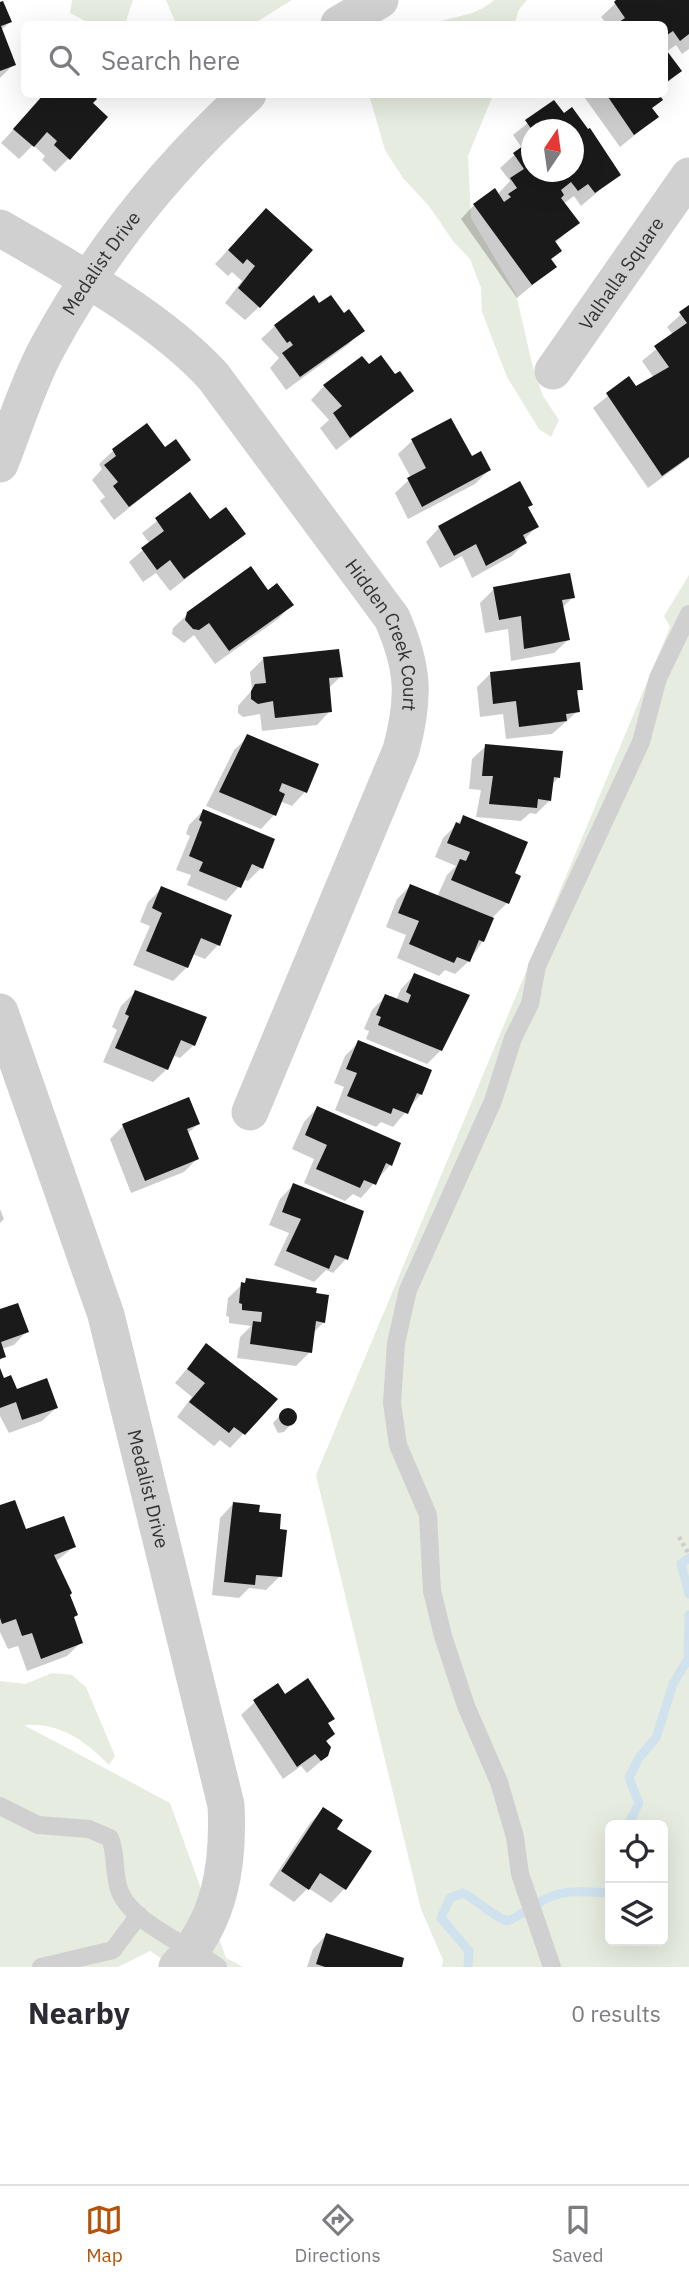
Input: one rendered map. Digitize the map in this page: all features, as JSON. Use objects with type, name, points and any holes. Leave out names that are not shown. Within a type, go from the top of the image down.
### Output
[{"type":"street","points":[[344,21],[380,0]]},
{"type":"street","name":"Medalist Drive","points":[[0,464],[45,352],[87,279],[158,186],[211,128],[244,98]]},
{"type":"street","name":"Valhalla Square","points":[[553,371],[689,176]]},
{"type":"street","name":"Hidden Creek Court","points":[[0,228],[87,279],[191,352],[213,376],[392,618],[406,649],[412,683],[410,716],[401,750],[250,1112]]},
{"type":"street","name":"Medalist Drive","points":[[0,1012],[106,1315],[226,1805],[228,1848],[222,1883],[196,1962]]},
{"type":"lane","points":[[552,1967],[520,1874],[515,1837],[499,1783],[466,1706],[436,1611],[428,1515],[398,1445],[393,1424],[396,1343],[408,1290],[493,1101],[513,1038],[530,1004],[537,966],[640,742],[658,678],[689,614]]},
{"type":"lane","points":[[0,1806],[23,1820],[38,1825],[89,1829],[110,1838],[118,1890],[125,1902],[196,1962]]},
{"type":"lane","points":[[41,1967],[113,1950],[139,1915]]},
{"type":"path","points":[[679,1536],[689,1554]]},
{"type":"shaded area","points":[[72,0],[133,0],[126,21],[85,21],[70,13]]},
{"type":"shaded area","points":[[166,0],[292,0],[258,21],[175,21]]},
{"type":"shaded area","points":[[494,0],[527,0],[518,11],[516,21],[441,21],[472,13]]},
{"type":"shaded area","points":[[370,98],[492,98],[468,156],[471,218],[516,294],[532,364],[543,396],[559,420],[551,437],[539,429],[507,377],[482,312],[481,288],[470,259],[453,241],[429,206],[403,178],[385,150]]},
{"type":"shaded area","points":[[689,575],[689,1967],[442,1967],[443,1960],[421,1909],[316,1475],[670,627],[664,616]]},
{"type":"shaded area","points":[[52,1673],[72,1675],[86,1687],[115,1756],[109,1765],[71,1734],[49,1726],[24,1725],[170,1803],[226,1958],[243,1967],[174,1967],[150,1951],[118,1967],[0,1967],[0,1681],[25,1684]]},
{"type":"building","points":[[689,0],[689,34],[680,41],[673,31],[668,34],[668,21],[620,21],[625,18],[614,2]]},
{"type":"building","points":[[3,1],[12,22],[1,26],[16,65],[0,71],[0,2]]},
{"type":"building","points":[[668,52],[682,71],[668,81]]},
{"type":"building","points":[[40,98],[96,98],[93,103],[108,117],[70,160],[54,145],[57,141],[47,132],[34,147],[13,129]]},
{"type":"building","points":[[609,98],[662,98],[663,100],[652,108],[659,117],[634,135]]},
{"type":"building","points":[[554,100],[564,113],[572,107],[581,119],[526,119]]},
{"type":"building","points":[[584,124],[590,128],[621,175],[595,193],[588,184],[578,191],[571,182],[584,182]]},
{"type":"building","points":[[521,147],[521,165],[513,153]]},
{"type":"building","points":[[521,171],[521,182],[571,182],[561,190],[564,195],[561,198],[580,223],[555,241],[562,251],[551,259],[557,267],[532,285],[473,204],[495,188],[504,202],[511,197],[508,194],[517,188],[510,178]]},
{"type":"building","points":[[266,208],[313,250],[260,308],[238,288],[255,266],[247,259],[243,264],[228,250]]},
{"type":"building","points":[[314,295],[319,303],[331,295],[344,313],[349,309],[365,331],[300,377],[282,353],[293,345],[290,341],[287,343],[274,325]]},
{"type":"building","points":[[689,305],[689,457],[662,476],[606,393],[629,376],[636,386],[669,367],[654,346],[687,323],[679,312]]},
{"type":"building","points":[[381,355],[395,374],[400,371],[414,391],[350,438],[333,413],[342,406],[323,385],[362,356],[369,364]]},
{"type":"building","points":[[451,418],[472,456],[481,451],[491,470],[422,507],[407,478],[426,468],[411,439]]},
{"type":"building","points":[[147,423],[165,447],[176,439],[191,460],[129,507],[113,486],[118,482],[104,465],[116,456],[112,449]]},
{"type":"building","points":[[520,481],[533,505],[528,507],[539,527],[523,535],[527,543],[486,566],[476,544],[454,556],[438,526]]},
{"type":"building","points":[[190,492],[210,519],[226,507],[246,534],[184,579],[170,560],[157,570],[141,548],[164,531],[155,518]]},
{"type":"building","points":[[251,566],[268,590],[277,583],[294,605],[229,651],[209,623],[199,630],[193,629],[185,620],[187,612]]},
{"type":"building","points":[[570,573],[575,598],[562,600],[570,640],[524,649],[521,616],[499,620],[493,587]]},
{"type":"building","points":[[339,649],[343,677],[329,678],[332,712],[275,718],[273,701],[258,704],[251,699],[255,684],[266,683],[263,657]]},
{"type":"building","points":[[580,662],[583,690],[577,690],[580,712],[566,714],[567,721],[519,727],[516,701],[493,704],[490,672]]},
{"type":"building","points":[[247,734],[319,764],[307,793],[282,783],[279,791],[285,794],[276,816],[219,792]]},
{"type":"building","points":[[485,744],[563,751],[560,778],[554,777],[551,801],[538,799],[537,808],[489,804],[493,776],[482,776]]},
{"type":"building","points":[[203,809],[275,839],[263,869],[252,864],[241,888],[199,871],[203,862],[189,856],[202,822],[199,820]]},
{"type":"building","points":[[463,815],[528,842],[515,873],[521,876],[509,904],[451,880],[460,859],[466,861],[470,852],[447,843],[456,822],[460,824]]},
{"type":"building","points":[[410,884],[494,918],[484,942],[479,940],[470,962],[457,957],[454,963],[409,944],[419,921],[398,913]]},
{"type":"building","points":[[161,886],[232,915],[220,946],[201,938],[188,968],[146,951],[162,913],[152,908]]},
{"type":"building","points":[[414,973],[470,995],[442,1051],[378,1025],[381,1017],[376,1015],[385,994],[408,1003],[411,995],[406,992]]},
{"type":"building","points":[[135,990],[207,1017],[195,1046],[181,1040],[168,1070],[115,1048],[129,1016],[125,1014]]},
{"type":"building","points":[[358,1040],[432,1070],[422,1095],[417,1093],[408,1114],[393,1108],[391,1114],[347,1096],[357,1073],[346,1069]]},
{"type":"building","points":[[189,1097],[200,1124],[187,1129],[199,1159],[145,1181],[122,1124]]},
{"type":"building","points":[[317,1106],[401,1143],[392,1166],[386,1163],[376,1185],[364,1180],[360,1188],[316,1169],[327,1145],[305,1135]]},
{"type":"building","points":[[293,1183],[364,1211],[348,1260],[335,1255],[329,1269],[286,1251],[301,1219],[282,1212]]},
{"type":"building","points":[[246,1278],[317,1288],[316,1293],[329,1295],[325,1323],[316,1321],[312,1353],[250,1344],[253,1321],[261,1322],[262,1312],[242,1310],[242,1304],[239,1303],[241,1282],[245,1283]]},
{"type":"building","points":[[18,1303],[29,1332],[1,1342],[6,1357],[0,1359],[0,1309]]},
{"type":"building","points":[[206,1343],[278,1399],[245,1435],[234,1427],[229,1433],[189,1402],[205,1383],[187,1369]]},
{"type":"building","points":[[0,1368],[4,1378],[11,1375],[17,1389],[47,1378],[58,1408],[22,1420],[16,1402],[0,1408]]},
{"type":"building","points":[[284,1408],[292,1408],[297,1417],[295,1424],[284,1426],[279,1421],[279,1413]]},
{"type":"building","points":[[15,1500],[26,1529],[64,1516],[76,1547],[54,1555],[72,1593],[70,1595],[78,1615],[74,1617],[83,1643],[41,1659],[32,1633],[22,1636],[16,1619],[2,1624],[0,1618],[0,1505]]},
{"type":"building","points":[[233,1502],[260,1505],[259,1512],[281,1514],[280,1529],[287,1530],[282,1577],[256,1575],[255,1585],[224,1582]]},
{"type":"building","points":[[308,1678],[335,1719],[328,1723],[335,1734],[326,1741],[331,1747],[328,1756],[321,1761],[315,1754],[297,1767],[253,1700],[278,1683],[285,1694]]},
{"type":"building","points":[[323,1807],[343,1820],[337,1829],[372,1851],[346,1890],[320,1873],[309,1890],[281,1871]]},
{"type":"building","points":[[326,1933],[404,1958],[402,1967],[325,1967],[316,1964]]},
{"type":"waterway","points":[[689,1558],[681,1564],[689,1594]]},
{"type":"waterway","points":[[630,1820],[639,1803],[629,1778],[638,1759],[656,1738],[673,1684],[688,1659],[689,1615]]},
{"type":"waterway","points":[[468,1967],[469,1951],[441,1918],[450,1898],[463,1893],[507,1921],[557,1894],[605,1893]]}]
